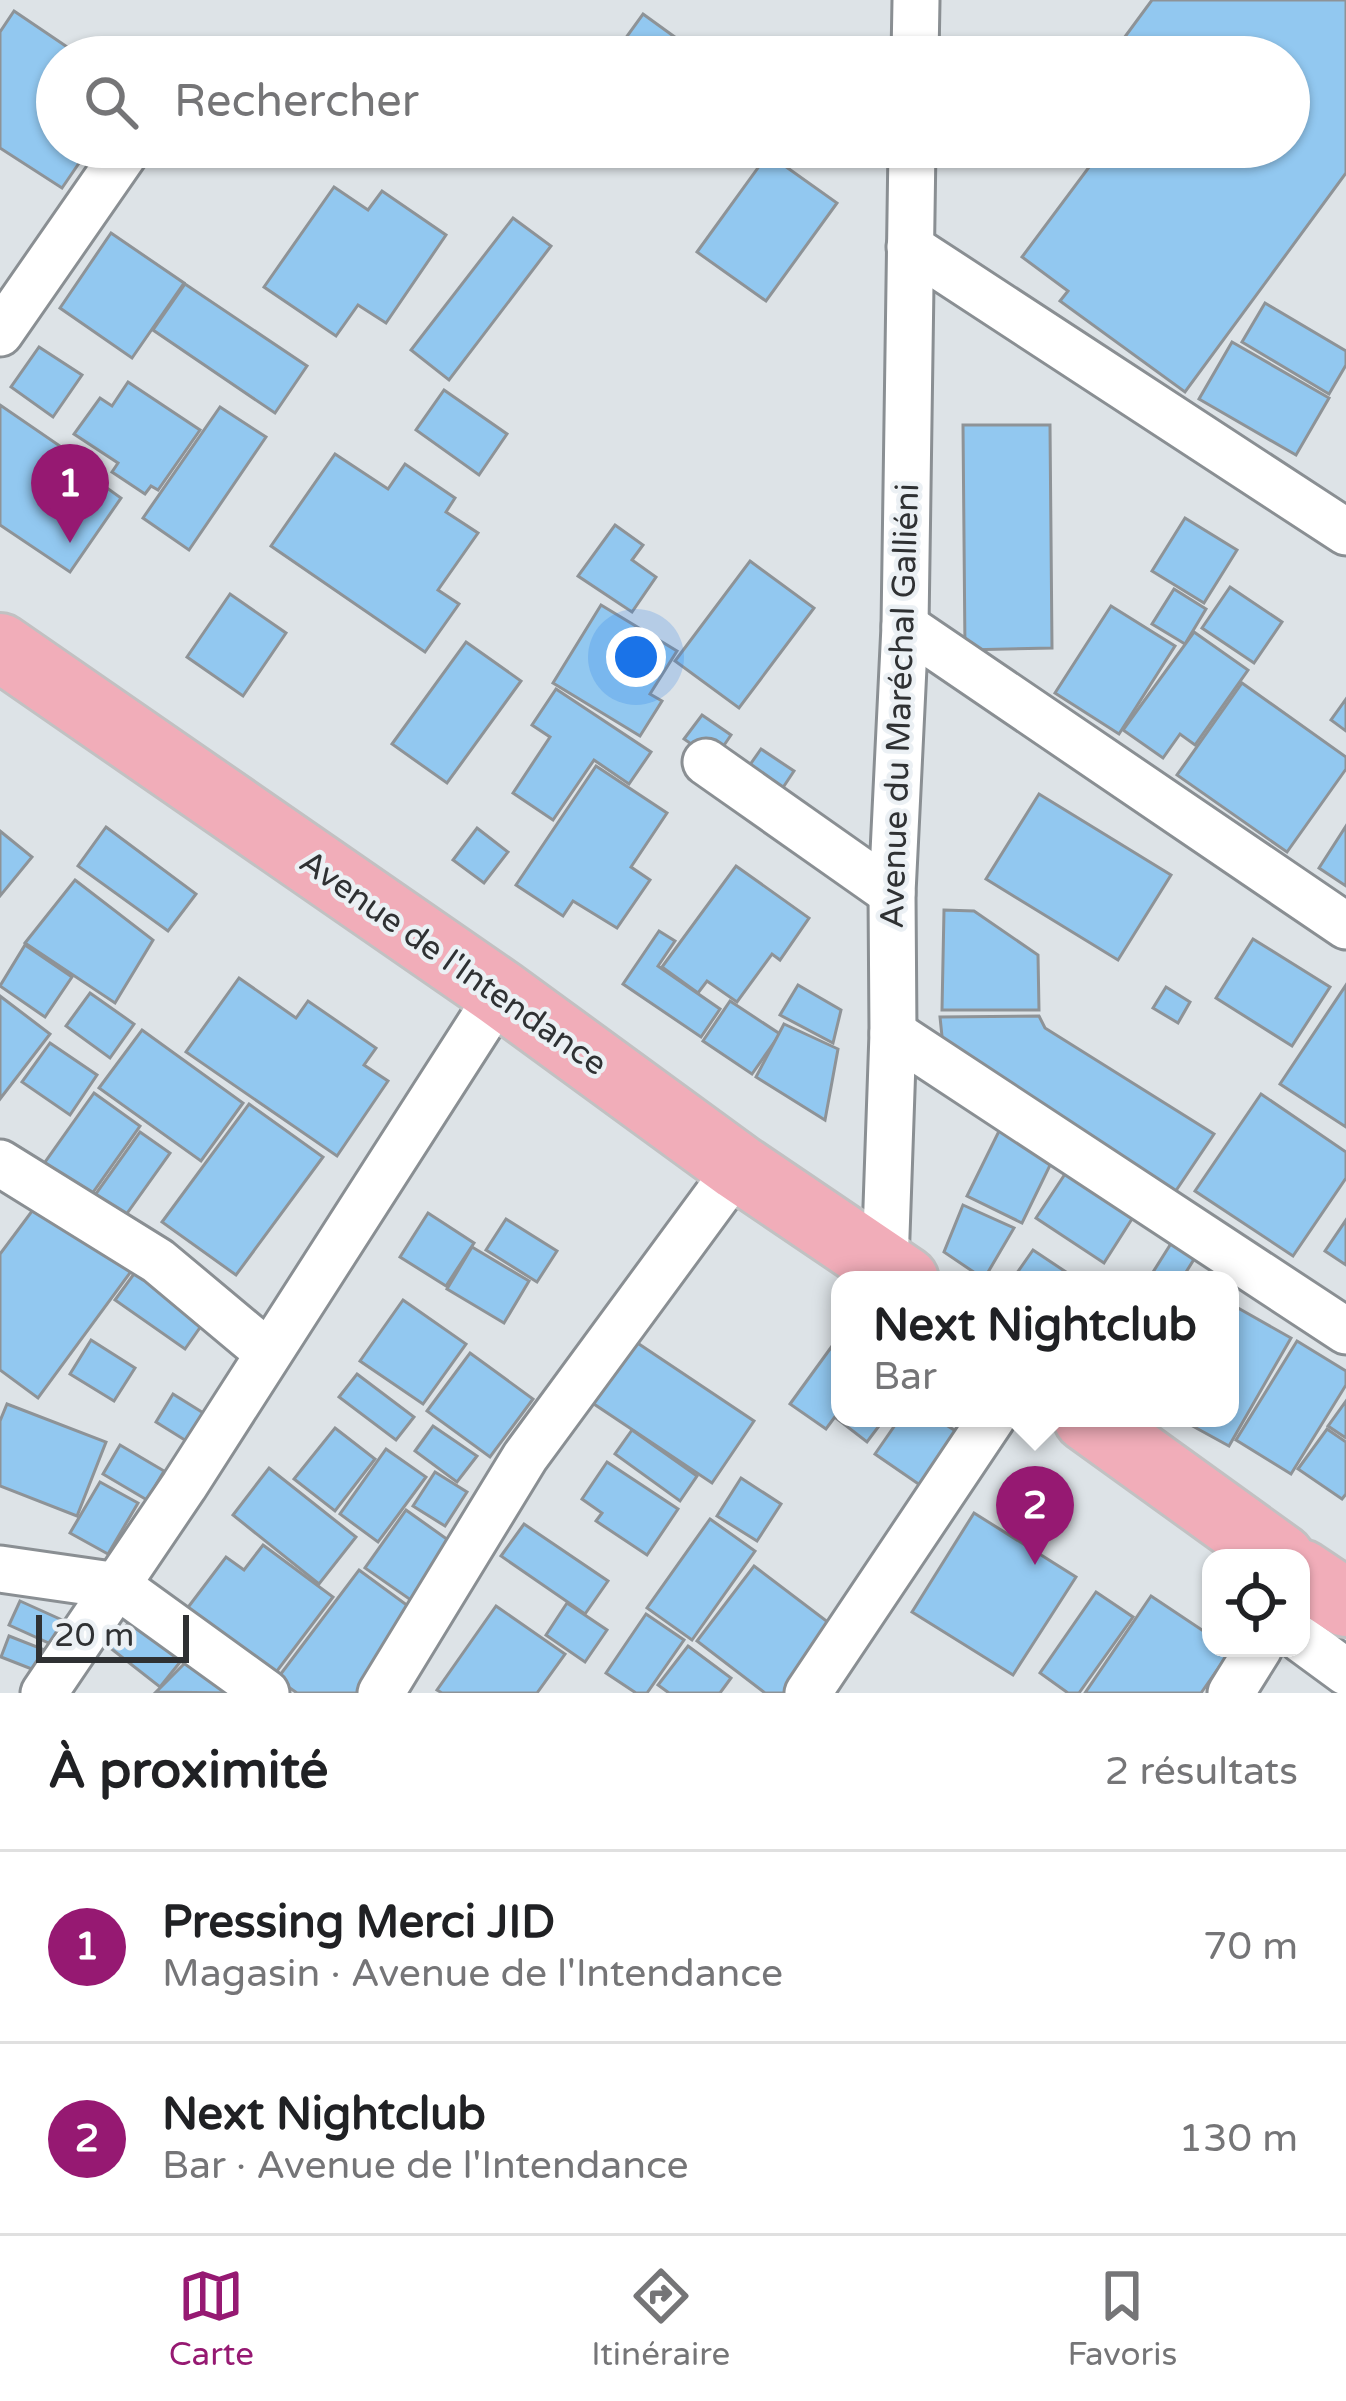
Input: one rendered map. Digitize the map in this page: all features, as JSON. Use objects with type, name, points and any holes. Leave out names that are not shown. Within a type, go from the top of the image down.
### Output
[{"type":"main road","name":"Avenue de l'Intendance","points":[[0,647],[500,993],[738,1167],[894,1271]]},
{"type":"main road","points":[[1099,1427],[1267,1549]]},
{"type":"street","points":[[915,36],[916,0]]},
{"type":"street","points":[[0,333],[115,168]]},
{"type":"street","name":"Avenue du Maréchal Galliéni","points":[[895,1271],[892,893],[905,626],[912,168]]},
{"type":"street","points":[[910,247],[1346,532]]},
{"type":"street","points":[[905,626],[1346,926]]},
{"type":"street","points":[[706,762],[892,893]]},
{"type":"street","points":[[44,1693],[118,1586],[500,993]]},
{"type":"street","points":[[893,1033],[1346,1331]]},
{"type":"street","points":[[0,1163],[158,1262],[268,1354]]},
{"type":"street","points":[[380,1693],[525,1457],[738,1167]]},
{"type":"street","points":[[808,1693],[986,1427]]},
{"type":"street","points":[[0,1569],[118,1586],[266,1693]]},
{"type":"street","points":[[1310,1646],[1346,1672]]},
{"type":"street","points":[[1231,1693],[1253,1657]]},
{"type":"building","points":[[1152,0],[1346,0],[1346,173],[1185,392],[1060,301],[1068,291],[1022,257],[1088,168],[1310,168],[1310,36],[1125,36]]},
{"type":"building","points":[[14,11],[51,36],[36,36],[36,168],[76,168],[62,188],[0,148],[0,32]]},
{"type":"building","points":[[643,14],[673,36],[627,36]]},
{"type":"building","points":[[758,168],[788,168],[837,203],[766,301],[697,252]]},
{"type":"building","points":[[334,187],[368,210],[382,191],[446,235],[386,323],[358,305],[336,336],[264,287]]},
{"type":"building","points":[[513,218],[551,246],[449,380],[411,350]]},
{"type":"building","points":[[111,233],[184,283],[132,358],[60,308]]},
{"type":"building","points":[[185,284],[307,366],[275,413],[153,330]]},
{"type":"building","points":[[1265,303],[1346,351],[1346,365],[1329,394],[1242,342]]},
{"type":"building","points":[[1232,342],[1329,398],[1296,455],[1199,399]]},
{"type":"building","points":[[39,347],[82,375],[53,417],[11,387]]},
{"type":"building","points":[[128,382],[200,430],[158,490],[151,486],[145,494],[112,472],[118,463],[74,434],[100,398],[112,406]]},
{"type":"building","points":[[444,390],[507,434],[479,475],[416,430]]},
{"type":"building","points":[[0,405],[105,477],[100,483],[121,498],[70,572],[0,525]]},
{"type":"building","points":[[220,407],[266,437],[189,550],[143,518]]},
{"type":"building","points":[[963,425],[1050,425],[1052,648],[965,650]]},
{"type":"building","points":[[335,454],[388,489],[405,464],[455,498],[446,512],[478,533],[438,590],[459,604],[425,652],[271,546]]},
{"type":"building","points":[[1185,518],[1237,550],[1204,603],[1152,571]]},
{"type":"building","points":[[615,525],[643,545],[632,560],[656,577],[632,612],[578,576]]},
{"type":"building","points":[[750,561],[814,608],[739,708],[675,661]]},
{"type":"building","points":[[1230,587],[1282,622],[1254,663],[1202,628]]},
{"type":"building","points":[[1174,589],[1206,609],[1185,644],[1152,624]]},
{"type":"building","points":[[230,594],[286,633],[243,696],[187,657]]},
{"type":"building","points":[[601,605],[677,651],[650,694],[662,701],[640,736],[553,683]]},
{"type":"building","points":[[1111,606],[1175,646],[1119,734],[1055,693]]},
{"type":"building","points":[[1194,632],[1248,670],[1195,745],[1180,734],[1163,758],[1123,730]]},
{"type":"building","points":[[466,642],[521,681],[447,783],[392,744]]},
{"type":"building","points":[[1242,683],[1346,757],[1346,769],[1287,852],[1177,775]]},
{"type":"building","points":[[556,689],[651,752],[629,784],[594,760],[553,820],[513,793],[550,737],[532,725]]},
{"type":"building","points":[[1346,699],[1346,731],[1331,720]]},
{"type":"building","points":[[702,715],[731,735],[714,760],[684,739]]},
{"type":"building","points":[[761,749],[794,771],[774,801],[740,779]]},
{"type":"building","points":[[596,766],[667,813],[631,867],[650,880],[617,928],[573,901],[563,916],[516,885]]},
{"type":"building","points":[[1039,794],[1171,875],[1118,960],[986,879]]},
{"type":"building","points":[[1346,826],[1346,886],[1319,868]]},
{"type":"building","points":[[106,827],[196,894],[168,931],[78,866]]},
{"type":"building","points":[[477,828],[508,852],[484,883],[453,860]]},
{"type":"building","points":[[0,831],[32,857],[0,896]]},
{"type":"building","points":[[736,866],[809,918],[780,960],[772,954],[737,1002],[707,981],[698,993],[662,967]]},
{"type":"building","points":[[75,880],[153,940],[115,1003],[25,943]]},
{"type":"building","points":[[944,910],[974,911],[1038,955],[1039,1010],[942,1010]]},
{"type":"building","points":[[659,931],[675,941],[658,966],[720,1009],[701,1037],[623,984]]},
{"type":"building","points":[[1253,939],[1330,987],[1292,1046],[1216,998]]},
{"type":"building","points":[[25,945],[72,977],[45,1017],[0,986]]},
{"type":"building","points":[[239,978],[296,1018],[308,1001],[376,1048],[364,1065],[388,1081],[337,1156],[186,1052]]},
{"type":"building","points":[[798,985],[841,1010],[833,1043],[780,1015]]},
{"type":"building","points":[[1346,985],[1346,1127],[1280,1084]]},
{"type":"building","points":[[1166,987],[1190,1002],[1178,1023],[1153,1008]]},
{"type":"building","points":[[90,993],[134,1024],[110,1058],[66,1026]]},
{"type":"building","points":[[0,996],[50,1034],[0,1099]]},
{"type":"building","points":[[730,1001],[780,1034],[752,1074],[703,1041]]},
{"type":"building","points":[[1039,1016],[1045,1028],[1214,1134],[1171,1198],[944,1056],[940,1017]]},
{"type":"building","points":[[784,1024],[838,1049],[825,1120],[756,1077]]},
{"type":"building","points":[[142,1030],[243,1103],[201,1161],[99,1088]]},
{"type":"building","points":[[50,1043],[97,1075],[70,1115],[22,1082]]},
{"type":"building","points":[[94,1093],[140,1126],[89,1198],[43,1165]]},
{"type":"building","points":[[1261,1094],[1346,1152],[1346,1178],[1293,1256],[1195,1191]]},
{"type":"building","points":[[249,1104],[323,1157],[236,1275],[162,1222]]},
{"type":"building","points":[[1002,1125],[1056,1153],[1022,1223],[967,1196]]},
{"type":"building","points":[[140,1132],[170,1153],[123,1219],[93,1198]]},
{"type":"building","points":[[1069,1168],[1137,1211],[1104,1263],[1036,1218]]},
{"type":"building","points":[[41,1199],[135,1266],[38,1398],[0,1370],[0,1254]]},
{"type":"building","points":[[963,1205],[1014,1228],[989,1271],[972,1271],[944,1252]]},
{"type":"building","points":[[428,1213],[474,1243],[446,1286],[400,1257]]},
{"type":"building","points":[[506,1219],[557,1251],[537,1282],[486,1250]]},
{"type":"building","points":[[1346,1220],[1346,1265],[1325,1251]]},
{"type":"building","points":[[1177,1234],[1201,1248],[1187,1271],[1154,1271]]},
{"type":"building","points":[[472,1247],[529,1281],[504,1323],[447,1289]]},
{"type":"building","points":[[1033,1250],[1064,1271],[1018,1271]]},
{"type":"building","points":[[139,1267],[208,1316],[185,1349],[115,1300]]},
{"type":"building","points":[[403,1300],[466,1344],[423,1404],[360,1361]]},
{"type":"building","points":[[1239,1309],[1291,1338],[1229,1446],[1194,1427],[1239,1427]]},
{"type":"building","points":[[627,1336],[754,1421],[712,1483],[585,1398]]},
{"type":"building","points":[[91,1340],[135,1368],[114,1401],[70,1374]]},
{"type":"building","points":[[1297,1341],[1346,1371],[1346,1385],[1291,1474],[1236,1440]]},
{"type":"building","points":[[831,1348],[831,1422],[826,1429],[790,1404]]},
{"type":"building","points":[[470,1353],[533,1399],[490,1457],[427,1411]]},
{"type":"building","points":[[357,1374],[414,1417],[396,1440],[339,1397]]},
{"type":"building","points":[[173,1394],[205,1414],[188,1442],[156,1422]]},
{"type":"building","points":[[1346,1401],[1346,1438],[1328,1426]]},
{"type":"building","points":[[7,1404],[106,1442],[77,1516],[0,1486],[0,1421]]},
{"type":"building","points":[[433,1426],[477,1456],[457,1482],[415,1451]]},
{"type":"building","points":[[848,1427],[878,1427],[867,1442]]},
{"type":"building","points":[[894,1427],[949,1427],[970,1440],[933,1494],[875,1454]]},
{"type":"building","points":[[335,1428],[375,1459],[335,1511],[294,1479]]},
{"type":"building","points":[[1327,1429],[1346,1442],[1346,1494],[1342,1499],[1298,1469]]},
{"type":"building","points":[[632,1430],[697,1476],[680,1501],[615,1454]]},
{"type":"building","points":[[120,1445],[164,1471],[147,1500],[103,1474]]},
{"type":"building","points":[[386,1449],[426,1477],[378,1542],[340,1514]]},
{"type":"building","points":[[607,1462],[678,1509],[647,1555],[596,1521],[602,1513],[582,1499]]},
{"type":"building","points":[[269,1468],[356,1537],[319,1584],[233,1515]]},
{"type":"building","points":[[435,1472],[467,1492],[445,1526],[413,1506]]},
{"type":"building","points":[[741,1478],[781,1504],[757,1541],[717,1516]]},
{"type":"building","points":[[100,1482],[138,1503],[108,1554],[70,1533]]},
{"type":"building","points":[[406,1510],[458,1547],[418,1605],[365,1568]]},
{"type":"building","points":[[974,1513],[1076,1577],[1013,1675],[912,1612]]},
{"type":"building","points":[[710,1519],[755,1551],[692,1640],[647,1608]]},
{"type":"building","points":[[524,1524],[608,1581],[585,1614],[501,1556]]},
{"type":"building","points":[[263,1545],[333,1597],[274,1675],[186,1610],[226,1557],[244,1570]]},
{"type":"building","points":[[754,1566],[837,1629],[787,1693],[765,1693],[697,1641]]},
{"type":"building","points":[[359,1570],[419,1614],[359,1693],[297,1693],[277,1679]]},
{"type":"building","points":[[1096,1592],[1133,1617],[1079,1693],[1068,1693],[1040,1673]]},
{"type":"building","points":[[1151,1596],[1202,1630],[1202,1657],[1226,1657],[1201,1693],[1085,1693]]},
{"type":"building","points":[[20,1601],[62,1620],[51,1644],[9,1625]]},
{"type":"building","points":[[567,1603],[607,1630],[585,1662],[546,1635]]},
{"type":"building","points":[[496,1606],[565,1654],[537,1693],[437,1690]]},
{"type":"building","points":[[137,1612],[189,1651],[160,1687],[109,1647]]},
{"type":"building","points":[[646,1614],[684,1640],[647,1693],[636,1693],[606,1673]]},
{"type":"building","points":[[9,1636],[55,1654],[47,1675],[1,1657]]},
{"type":"building","points":[[688,1646],[731,1678],[720,1693],[669,1693],[658,1685]]},
{"type":"building","points":[[193,1655],[232,1693],[156,1692]]},
{"type":"place","name":"Pressing Merci JID","points":[[70,543]]},
{"type":"place","name":"Next Nightclub","points":[[1035,1565]]}]
